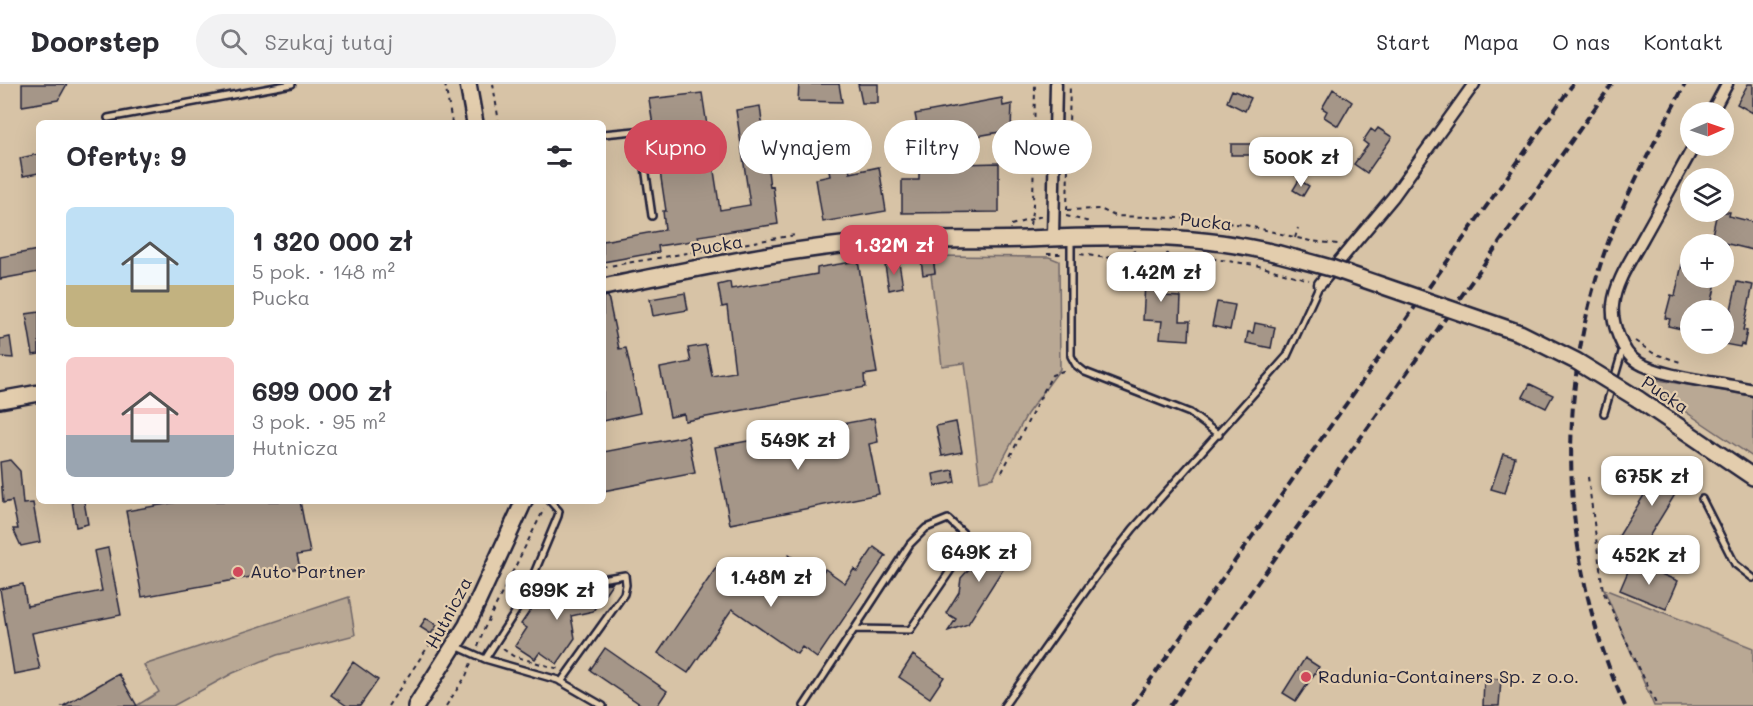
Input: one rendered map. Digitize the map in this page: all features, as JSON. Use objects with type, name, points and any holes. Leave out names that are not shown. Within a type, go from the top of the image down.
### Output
[{"type":"street","points":[[468,84],[474,120]]},
{"type":"street","points":[[1053,237],[1056,84]]},
{"type":"street","points":[[1320,284],[1393,197],[1474,84]]},
{"type":"street","points":[[1717,102],[1727,84]]},
{"type":"street","name":"Pucka","points":[[1689,156],[1615,295],[1613,315],[1624,346],[1631,358],[1656,370],[1753,390]]},
{"type":"street","name":"Pucka","points":[[606,285],[711,266],[873,242],[1071,236],[1184,238],[1260,248],[1334,268],[1520,333],[1576,361],[1638,399],[1753,477]]},
{"type":"street","points":[[0,400],[36,394]]},
{"type":"street","name":"Hutnicza","points":[[416,706],[467,625],[523,504]]},
{"type":"lane","points":[[108,118],[292,84]]},
{"type":"lane","points":[[606,134],[635,131],[641,139],[652,216]]},
{"type":"lane","points":[[1071,236],[1071,356],[1076,365],[1085,372],[1190,413],[1219,435]]},
{"type":"lane","points":[[1004,706],[1094,579],[1133,529],[1287,356],[1320,284]]},
{"type":"lane","points":[[1604,413],[1624,346]]},
{"type":"lane","points":[[1702,499],[1735,564],[1753,578]]},
{"type":"lane","points":[[485,660],[528,591],[558,516],[559,511],[553,504]]},
{"type":"lane","points":[[804,706],[910,544],[926,528],[948,519],[963,533],[961,555],[910,630],[855,629]]},
{"type":"lane","points":[[528,591],[625,574],[627,585],[624,594],[561,682]]},
{"type":"lane","points":[[455,645],[485,660],[561,682],[603,706]]},
{"type":"path","points":[[446,84],[452,120]]},
{"type":"path","points":[[493,84],[499,120]]},
{"type":"path","points":[[1030,226],[1033,206],[1035,84]]},
{"type":"path","points":[[1064,216],[1067,210],[1070,84]]},
{"type":"path","points":[[1067,210],[1100,209],[1115,216],[1178,218],[1245,225],[1295,238],[1340,245],[1333,254]]},
{"type":"path","points":[[1030,218],[1042,216]]},
{"type":"path","points":[[1295,238],[1298,228]]},
{"type":"path","points":[[1040,254],[1125,257],[1145,252]]},
{"type":"path","points":[[1156,252],[1177,254]]},
{"type":"path","points":[[1167,253],[1168,260]]},
{"type":"path","points":[[1127,270],[1131,263],[1130,254]]},
{"type":"path","points":[[1186,254],[1261,267],[1320,284]]},
{"type":"path","points":[[1633,338],[1640,347],[1653,353],[1694,366]]},
{"type":"path","points":[[1002,472],[1052,375],[1063,371],[1071,356]]},
{"type":"path","points":[[1588,477],[1603,591],[1657,706]]},
{"type":"path","points":[[481,641],[544,509]]},
{"type":"path","points":[[388,706],[470,584]]},
{"type":"path","points":[[483,635],[513,656],[556,667],[566,674]]},
{"type":"path","points":[[446,706],[466,676],[469,666]]},
{"type":"shaded area","points":[[933,256],[1049,257],[1059,261],[1060,369],[1027,414],[993,478],[980,481],[965,363],[942,366],[931,274],[935,273]]},
{"type":"shaded area","points":[[1652,379],[1753,396],[1753,457],[1668,400],[1654,388]]},
{"type":"shaded area","points":[[1604,589],[1753,648],[1753,706],[1654,706]]},
{"type":"shaded area","points":[[349,597],[355,635],[277,655],[233,673],[173,706],[136,706],[159,692],[144,665]]},
{"type":"building","points":[[22,84],[67,84],[58,100],[22,106]]},
{"type":"building","points":[[799,84],[839,84],[842,102],[798,101]]},
{"type":"building","points":[[858,84],[878,84],[878,103],[862,103]]},
{"type":"building","points":[[1748,84],[1753,84],[1753,113],[1737,104]]},
{"type":"building","points":[[1333,89],[1352,102],[1338,126],[1324,117],[1327,111],[1322,108]]},
{"type":"building","points":[[1232,90],[1251,98],[1245,111],[1227,102]]},
{"type":"building","points":[[702,93],[706,120],[652,120],[649,99]]},
{"type":"building","points":[[1002,98],[1003,106],[1012,104],[1011,120],[992,120],[992,133],[980,136],[980,120],[916,120],[915,114]]},
{"type":"building","points":[[760,106],[762,120],[739,120],[739,130],[736,110]]},
{"type":"building","points":[[1378,128],[1392,137],[1367,173],[1354,164],[1368,145],[1363,141],[1371,129],[1375,132]]},
{"type":"building","points":[[1231,144],[1267,144],[1297,151],[1296,155],[1231,155]]},
{"type":"building","points":[[36,155],[36,174],[23,176],[20,158]]},
{"type":"building","points":[[980,163],[992,163],[992,174],[999,174],[999,212],[902,213],[902,180],[919,180],[919,174],[980,174]]},
{"type":"building","points":[[879,167],[886,211],[823,222],[816,179],[830,176],[830,174],[872,174],[872,168]]},
{"type":"building","points":[[660,174],[714,174],[720,210],[750,205],[745,174],[768,174],[770,187],[773,186],[778,224],[698,236],[699,240],[658,246],[659,252],[606,261],[606,240],[665,230],[663,211],[666,211]]},
{"type":"building","points":[[1299,180],[1309,186],[1303,196],[1293,190]]},
{"type":"building","points":[[1734,217],[1753,222],[1753,250],[1734,245],[1734,234],[1712,234],[1715,222],[1734,222]]},
{"type":"building","points":[[36,250],[36,273],[0,279],[0,257]]},
{"type":"building","points":[[933,258],[935,273],[923,275],[921,260]]},
{"type":"building","points":[[858,261],[877,373],[864,375],[865,387],[685,421],[684,414],[670,417],[660,368],[691,362],[688,348],[706,345],[712,376],[735,372],[727,306],[722,307],[718,285],[730,282],[731,289],[817,274],[817,268]]},
{"type":"building","points":[[899,263],[903,287],[889,290],[885,265]]},
{"type":"building","points":[[1135,264],[1163,265],[1163,296],[1181,297],[1180,321],[1190,321],[1189,340],[1160,338],[1162,321],[1143,320],[1145,283],[1134,283]]},
{"type":"building","points":[[1680,273],[1680,288],[1715,288],[1712,300],[1680,300],[1680,329],[1668,326],[1670,319],[1665,318],[1671,295],[1675,296]]},
{"type":"building","points":[[1737,282],[1753,285],[1743,330],[1747,331],[1744,345],[1741,344],[1740,347],[1734,346],[1733,300]]},
{"type":"building","points":[[685,293],[688,310],[653,316],[650,299]]},
{"type":"building","points":[[606,296],[608,296],[619,349],[626,348],[640,413],[606,420]]},
{"type":"building","points":[[1217,302],[1235,305],[1230,330],[1212,326]]},
{"type":"building","points":[[36,312],[36,354],[33,355],[26,314]]},
{"type":"building","points":[[1255,323],[1275,327],[1271,348],[1246,343],[1248,332],[1253,333]]},
{"type":"building","points":[[10,337],[13,358],[0,357],[0,339]]},
{"type":"building","points":[[1530,384],[1553,395],[1546,408],[1523,397]]},
{"type":"building","points":[[874,418],[878,442],[869,444],[879,494],[730,524],[715,447]]},
{"type":"building","points":[[956,422],[962,452],[942,456],[936,426]]},
{"type":"building","points":[[688,436],[695,473],[606,490],[606,451]]},
{"type":"building","points":[[1503,454],[1515,457],[1505,493],[1491,489]]},
{"type":"building","points":[[10,460],[20,471],[23,504],[33,503],[40,542],[21,546],[13,529],[18,529],[12,501],[3,503],[0,462]]},
{"type":"building","points":[[1665,461],[1687,475],[1639,553],[1617,539]]},
{"type":"building","points":[[953,470],[955,482],[935,486],[933,474]]},
{"type":"building","points":[[72,504],[85,504],[88,524],[76,527]]},
{"type":"building","points":[[166,504],[301,504],[310,553],[297,555],[300,568],[142,597],[126,511]]},
{"type":"building","points":[[1003,535],[1006,549],[1013,553],[968,624],[948,631],[956,619],[946,613],[959,592],[961,578],[970,568],[973,570],[992,540],[998,543]]},
{"type":"building","points":[[874,547],[886,556],[817,658],[802,647],[797,654],[732,609],[688,673],[658,653],[720,562],[764,592],[789,555],[820,576],[825,569],[845,583],[854,569],[857,572]]},
{"type":"building","points":[[108,548],[121,615],[32,633],[40,669],[14,674],[0,589],[23,584],[27,606],[102,591],[94,551]]},
{"type":"building","points":[[1632,562],[1678,581],[1666,609],[1620,590]]},
{"type":"building","points":[[613,582],[593,611],[571,616],[575,638],[557,664],[540,652],[535,659],[515,646],[527,628],[521,624],[539,597]]},
{"type":"building","points":[[426,618],[437,625],[431,634],[420,627]]},
{"type":"building","points":[[605,648],[667,691],[657,706],[643,706],[590,670]]},
{"type":"building","points":[[913,655],[944,677],[930,698],[899,677]]},
{"type":"building","points":[[1305,658],[1319,667],[1296,701],[1283,693]]},
{"type":"building","points":[[353,662],[378,680],[360,706],[347,706],[331,695]]},
{"type":"building","points":[[119,674],[137,706],[63,706],[113,677]]},
{"type":"building","points":[[1484,678],[1501,679],[1499,706],[1483,706]]},
{"type":"railway","points":[[1132,706],[1573,84]]},
{"type":"railway","points":[[1170,706],[1612,84]]},
{"type":"railway","points":[[1625,706],[1603,651],[1587,595],[1577,537],[1572,479],[1572,420],[1578,362],[1589,304],[1606,248],[1633,185],[1685,84]]},
{"type":"place","name":"Auto Partner","points":[[238,572]]},
{"type":"place","name":"Radunia-Containers Sp. z o.o.","points":[[1306,677]]}]
